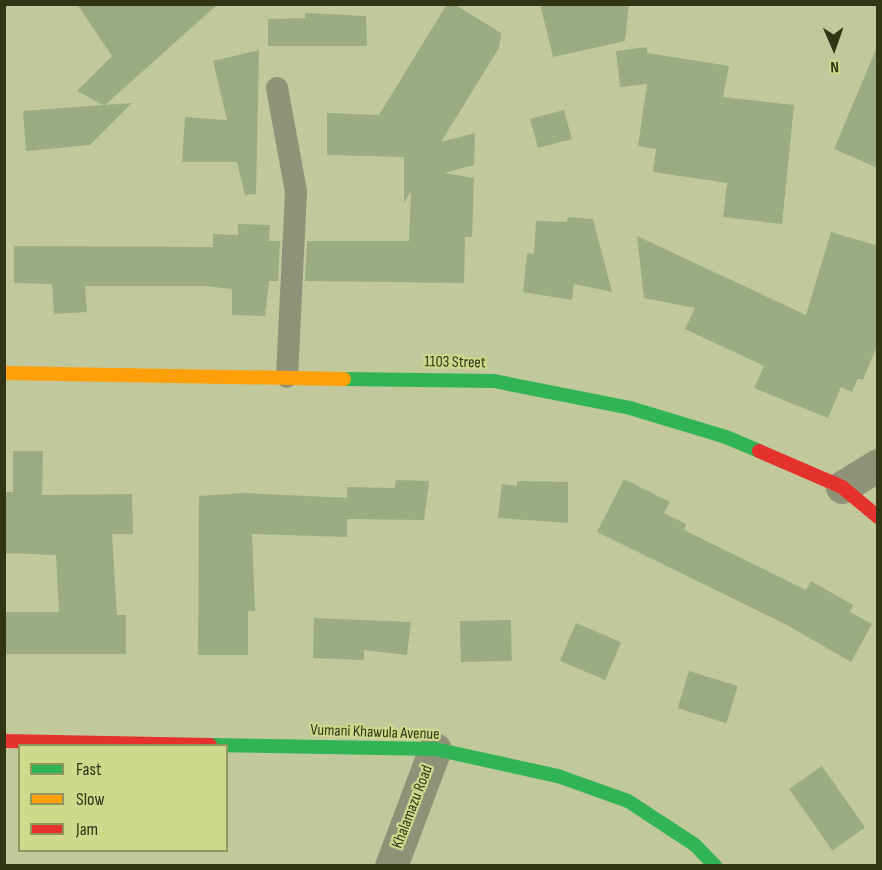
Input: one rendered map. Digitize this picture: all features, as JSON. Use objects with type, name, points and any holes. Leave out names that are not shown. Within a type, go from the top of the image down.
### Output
[{"type":"street","name":"1103 Street","points":[[4,373],[494,381],[630,408],[726,437],[842,487],[878,516]]},
{"type":"street","points":[[842,487],[878,465]]},
{"type":"street","name":"Vumani Khawula Avenue","points":[[4,741],[166,744]]},
{"type":"street","name":"Vumani Khawula Avenue","points":[[228,745],[435,749],[558,776],[628,801],[695,845],[716,866]]},
{"type":"street","name":"Khalamazu Road","points":[[390,866],[435,749]]},
{"type":"lane","points":[[277,88],[296,192],[287,377]]},
{"type":"building","points":[[77,4],[218,4],[105,105],[132,103],[90,145],[26,151],[23,111],[103,105],[77,91],[112,56]]},
{"type":"building","points":[[447,4],[454,4],[501,33],[499,48],[441,142],[475,133],[474,165],[444,173],[474,178],[472,237],[465,237],[464,283],[305,281],[307,241],[409,241],[411,191],[404,203],[404,157],[327,155],[327,113],[379,115]]},
{"type":"building","points":[[540,4],[629,4],[625,41],[553,57]]},
{"type":"building","points":[[305,13],[366,16],[367,46],[268,46],[268,19],[305,18]]},
{"type":"building","points":[[647,47],[647,53],[729,66],[723,97],[794,105],[782,224],[723,217],[727,183],[653,172],[656,149],[638,146],[647,84],[620,87],[616,51]]},
{"type":"building","points":[[878,47],[878,168],[834,149]]},
{"type":"building","points":[[259,50],[256,194],[245,195],[237,162],[182,162],[185,117],[227,120],[213,61]]},
{"type":"building","points":[[564,110],[572,139],[538,148],[530,119]]},
{"type":"building","points":[[568,217],[593,219],[612,292],[574,284],[572,300],[523,292],[527,253],[534,254],[536,221],[567,222]]},
{"type":"building","points":[[238,224],[270,225],[269,241],[280,241],[278,281],[269,281],[265,316],[232,315],[232,289],[205,286],[85,286],[87,312],[54,314],[52,284],[14,283],[14,246],[213,247],[213,234],[238,235]]},
{"type":"building","points":[[831,232],[878,246],[878,343],[863,380],[858,379],[852,392],[841,387],[828,418],[754,388],[764,366],[685,329],[695,308],[644,298],[637,236],[806,315]]},
{"type":"building","points":[[13,451],[43,451],[42,495],[132,494],[133,534],[112,534],[117,615],[126,615],[126,654],[4,654],[4,612],[59,612],[56,555],[4,553],[4,492],[13,492]]},
{"type":"building","points":[[624,479],[670,502],[664,513],[686,524],[684,530],[806,590],[811,581],[853,605],[850,612],[872,624],[851,662],[787,625],[597,532]]},
{"type":"building","points":[[396,480],[429,481],[424,520],[347,519],[347,537],[252,534],[255,611],[248,611],[248,655],[198,655],[199,496],[244,493],[347,498],[347,487],[395,488]]},
{"type":"building","points":[[517,481],[568,482],[568,523],[498,518],[502,484],[517,486]]},
{"type":"building","points":[[314,618],[411,622],[407,655],[364,650],[364,660],[313,658]]},
{"type":"building","points":[[511,620],[512,661],[461,662],[460,621]]},
{"type":"building","points":[[576,623],[621,642],[605,680],[560,661]]},
{"type":"building","points":[[689,671],[738,686],[726,723],[678,708]]},
{"type":"building","points":[[822,766],[865,827],[832,850],[789,789]]},
{"type":"traffic: fast","points":[[344,379],[494,381],[630,408],[726,437],[759,451]]},
{"type":"traffic: fast","points":[[228,745],[435,749],[558,776],[628,801],[695,845],[715,866]]},
{"type":"traffic: slow","points":[[4,373],[344,379]]},
{"type":"traffic: jam","points":[[759,451],[842,487],[878,517]]},
{"type":"traffic: jam","points":[[4,741],[158,744]]}]
